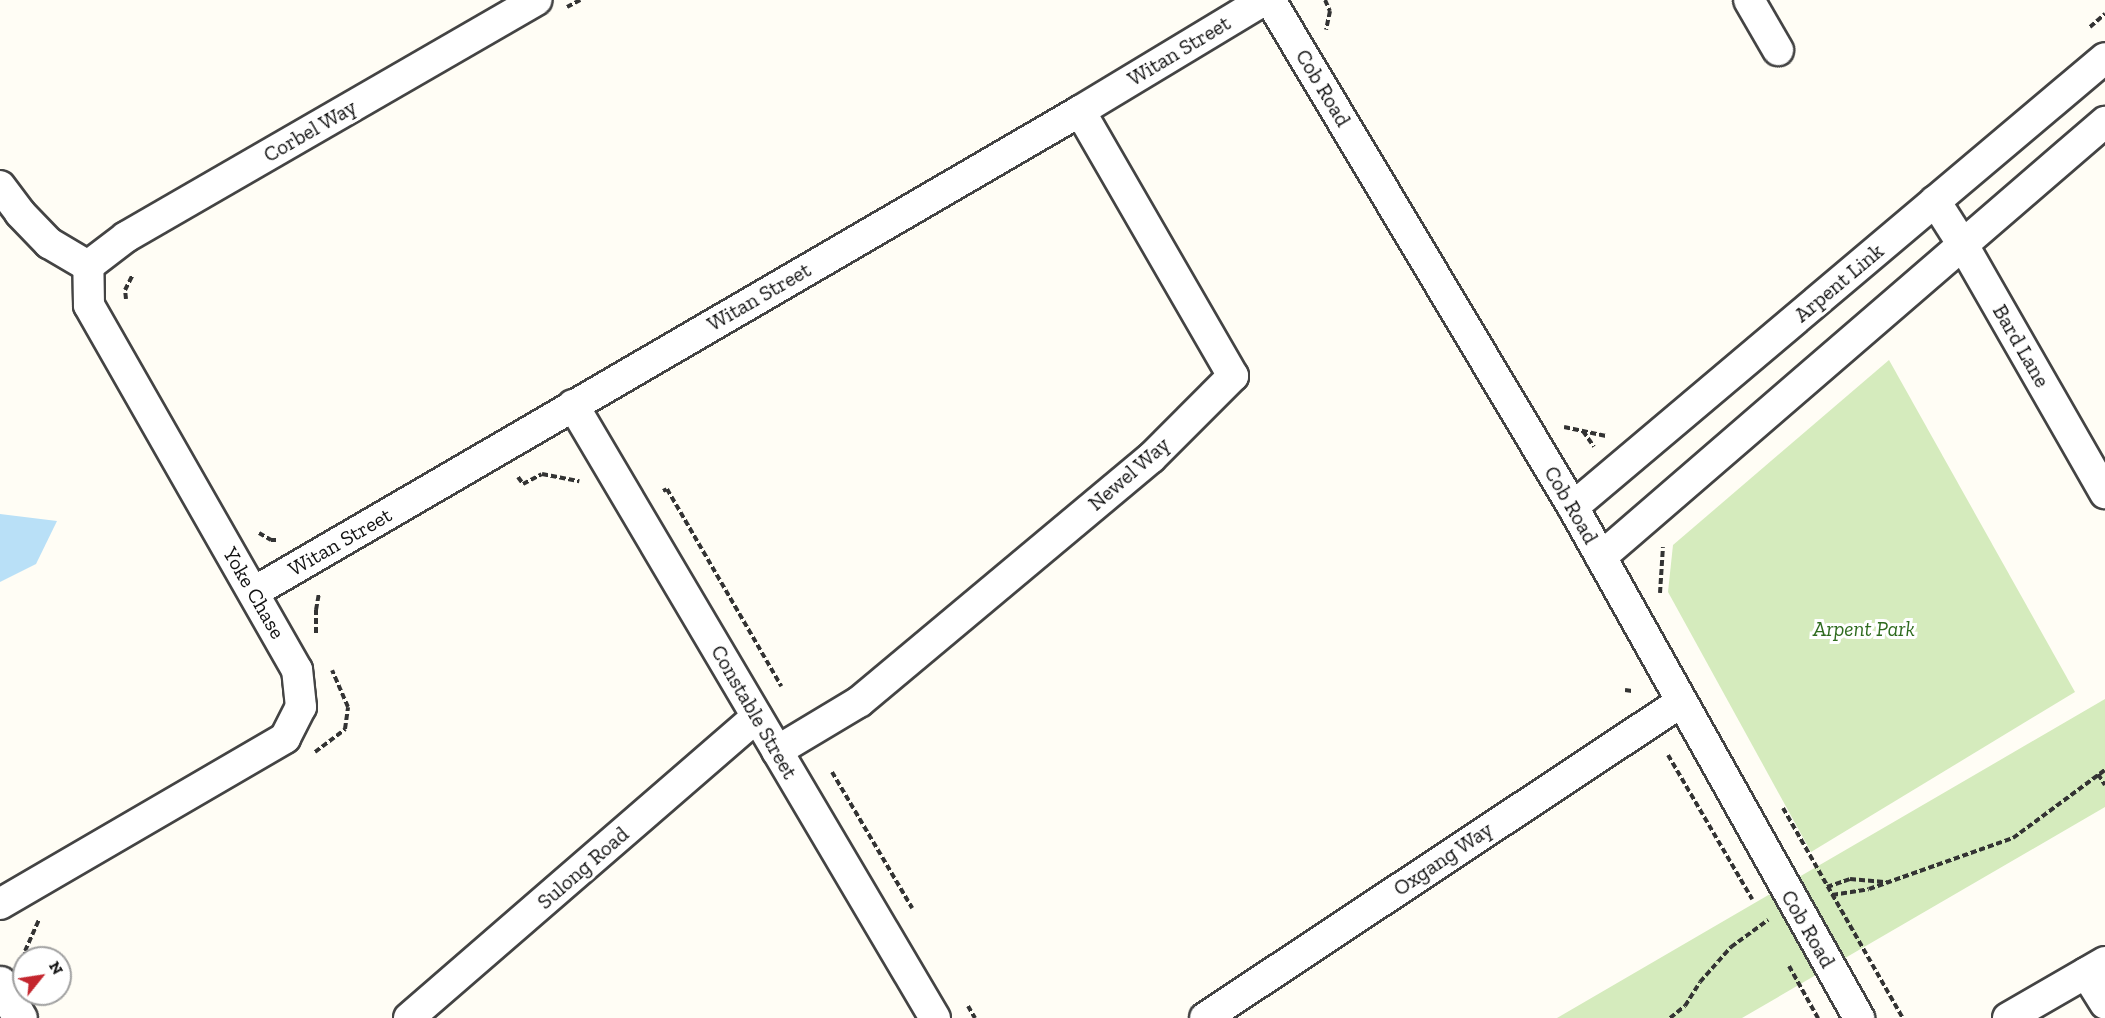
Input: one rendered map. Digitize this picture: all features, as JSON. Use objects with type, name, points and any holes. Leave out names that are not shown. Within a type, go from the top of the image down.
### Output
[{"type":"street","name":"Witan Street","points":[[254,592],[1080,111],[1264,0]]},
{"type":"street","name":"Cob Road","points":[[1270,0],[1573,507],[1859,1018]]},
{"type":"street","points":[[1749,0],[1778,50]]},
{"type":"street","name":"Corbel Way","points":[[87,266],[126,237],[548,6]]},
{"type":"street","name":"Arpent Link","points":[[1573,507],[2105,58]]},
{"type":"street","name":"Newel Way","points":[[777,751],[859,702],[1151,458],[1233,376],[1080,111]]},
{"type":"street","points":[[1601,557],[2105,122]]},
{"type":"street","points":[[0,186],[20,213],[50,243],[87,266]]},
{"type":"street","name":"Bard Lane","points":[[1935,201],[1963,245],[2105,493]]},
{"type":"street","name":"Yoke Chase","points":[[0,904],[285,738],[301,707],[297,670],[89,305],[87,266]]},
{"type":"street","name":"Constable Street","points":[[573,405],[934,1018]]},
{"type":"street","name":"Oxgang Way","points":[[1205,1018],[1681,702]]},
{"type":"street","name":"Sulong Road","points":[[409,1018],[757,717]]},
{"type":"street","points":[[2008,1018],[2096,967],[2105,1004]]},
{"type":"street","points":[[0,983],[20,1018]]},
{"type":"path","points":[[548,6],[580,0]]},
{"type":"path","points":[[1325,0],[1330,11],[1326,30],[1328,41]]},
{"type":"path","points":[[2087,30],[2105,14]]},
{"type":"path","points":[[126,302],[125,290],[133,274]]},
{"type":"path","points":[[1560,427],[1610,436]]},
{"type":"path","points":[[1583,431],[1613,473]]},
{"type":"path","points":[[512,471],[524,484],[542,474],[584,482]]},
{"type":"path","points":[[634,508],[667,489],[875,844]]},
{"type":"path","points":[[1649,516],[1664,534],[1660,595]]},
{"type":"path","points":[[250,528],[271,540],[280,540]]},
{"type":"path","points":[[319,640],[315,630],[320,591]]},
{"type":"path","points":[[306,757],[327,746],[345,729],[348,707],[326,660]]},
{"type":"path","points":[[1625,690],[1632,691]]},
{"type":"path","points":[[1668,754],[1755,906]]},
{"type":"path","points":[[1832,895],[1869,889],[2013,838],[2105,770]]},
{"type":"path","points":[[2098,774],[2105,785]]},
{"type":"path","points":[[1782,806],[1903,1018]]},
{"type":"path","points":[[27,946],[42,912]]},
{"type":"path","points":[[1760,914],[1771,932]]},
{"type":"path","points":[[1788,962],[1818,1018]]},
{"type":"green space","name":"Arpent Park","points":[[1889,360],[2075,692],[1811,852],[1668,592],[1673,545]]},
{"type":"green space","points":[[2105,699],[2105,807],[1742,1018],[1557,1018]]},
{"type":"water","points":[[0,514],[57,521],[36,564],[0,582]]}]
